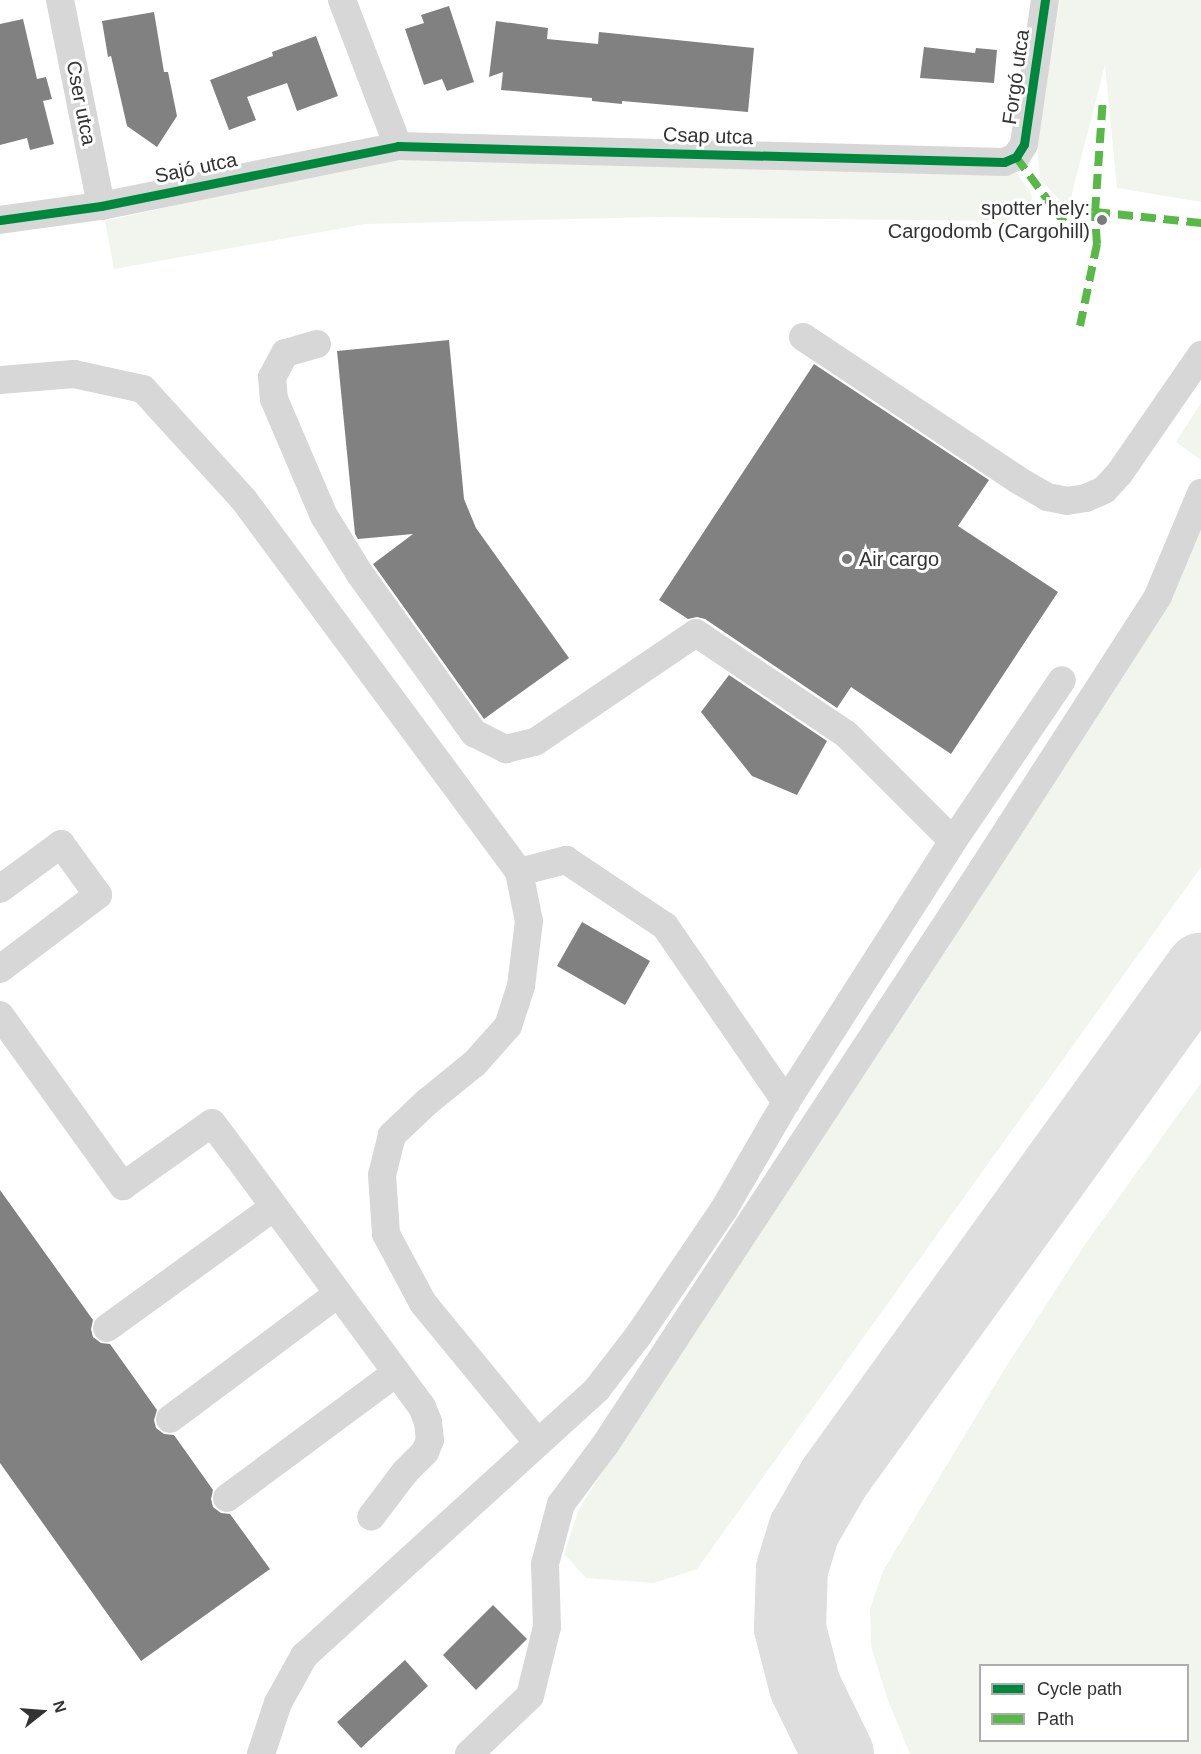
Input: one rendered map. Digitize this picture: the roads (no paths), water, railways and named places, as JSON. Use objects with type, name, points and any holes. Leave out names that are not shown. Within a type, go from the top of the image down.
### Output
[{"type":"street","name":"Cser utca","points":[[60,0],[102,206]]},
{"type":"street","points":[[342,0],[398,146]]},
{"type":"street","name":"Forgó utca","points":[[1016,157],[1024,144],[1045,0]]},
{"type":"street","name":"Sajó utca","points":[[0,220],[102,206],[398,146]]},
{"type":"street","name":"Csap utca","points":[[398,146],[1004,162],[1016,157]]},
{"type":"street","points":[[803,337],[1018,480],[1047,497],[1067,501],[1086,498],[1104,490],[1119,474],[1201,355]]},
{"type":"street","points":[[316,344],[285,353],[272,376],[274,399],[324,516],[360,574],[474,733],[506,749],[536,742],[696,633],[846,734],[953,841]]},
{"type":"street","points":[[0,380],[74,374],[143,389],[244,500],[519,872],[529,921],[521,986],[508,1026],[475,1062],[392,1135],[382,1174],[386,1234],[423,1303],[538,1443]]},
{"type":"street","points":[[469,1754],[530,1696],[547,1627],[545,1564],[561,1504],[605,1445],[957,908],[1158,596],[1201,493]]},
{"type":"street","points":[[261,1754],[278,1703],[304,1656],[597,1389],[638,1336],[724,1209],[786,1102],[953,841],[1062,680]]},
{"type":"street","points":[[0,889],[61,844],[98,895],[0,969]]},
{"type":"street","points":[[519,872],[566,860],[666,926],[786,1102]]},
{"type":"street","points":[[0,1015],[123,1186],[212,1123],[422,1407],[428,1422],[430,1440],[425,1452],[405,1472],[371,1517]]},
{"type":"street","points":[[106,1328],[274,1207]]},
{"type":"street","points":[[170,1419],[338,1294]]},
{"type":"street","points":[[227,1497],[396,1373]]},
{"type":"place","name":"spotter hely: Cargodomb (Cargohill)","points":[[1102,220]]},
{"type":"place","name":"Air cargo","points":[[847,559]]}]
